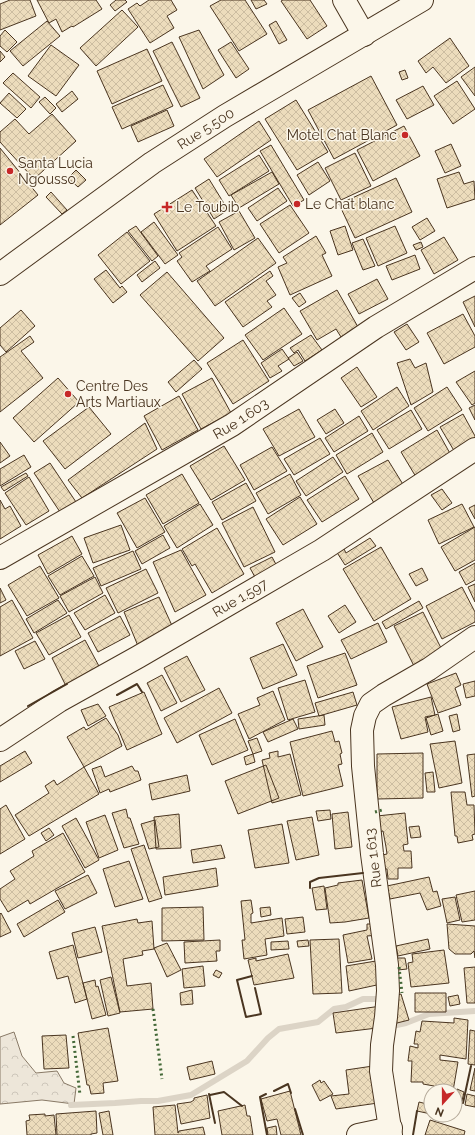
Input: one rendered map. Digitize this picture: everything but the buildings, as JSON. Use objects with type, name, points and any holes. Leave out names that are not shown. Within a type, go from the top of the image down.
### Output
[{"type":"street","points":[[344,0],[364,35]]},
{"type":"street","name":"Rue 5.500","points":[[0,274],[152,163],[225,116],[422,0]]},
{"type":"street","name":"Rue 1.603","points":[[0,558],[232,425],[376,328],[475,268]]},
{"type":"street","name":"Rue 1.597","points":[[0,740],[59,701],[322,550],[475,449]]},
{"type":"street","name":"Rue 1.613","points":[[391,1132],[381,1071],[382,1045],[388,991],[387,965],[372,854],[363,766],[362,730],[371,704],[429,669],[475,637]]},
{"type":"street","points":[[358,1135],[391,1132]]},
{"type":"green space","points":[[14,1032],[22,1056],[36,1073],[57,1071],[64,1083],[76,1088],[74,1104],[42,1100],[0,1104],[0,1037]]},
{"type":"waterway","points":[[71,1105],[158,1101],[191,1095],[247,1061],[268,1038],[279,1029],[318,1022],[334,1009],[346,1007],[363,999],[380,999],[381,1003]]},
{"type":"waterway","points":[[391,1024],[392,1026],[406,1023],[429,1014],[475,1011]]},
{"type":"hedge","points":[[375,812],[382,810]]},
{"type":"hedge","points":[[399,967],[402,993]]},
{"type":"hedge","points":[[153,1009],[162,1079]]},
{"type":"hedge","points":[[73,1036],[80,1095]]},
{"type":"wall","points":[[28,706],[67,684]]},
{"type":"wall","points":[[117,695],[137,684],[142,692]]},
{"type":"wall","points":[[310,888],[310,882],[319,878],[363,873]]},
{"type":"wall","points":[[252,976],[237,980],[246,1017],[261,1014],[255,988]]},
{"type":"wall","points":[[463,1103],[471,1066]]},
{"type":"wall","points":[[274,1091],[288,1084],[291,1093]]},
{"type":"wall","points":[[210,1095],[224,1092],[242,1106]]},
{"type":"wall","points":[[209,1094],[215,1123]]},
{"type":"wall","points":[[266,1094],[260,1097],[267,1135]]},
{"type":"wall","points":[[295,1109],[303,1135]]},
{"type":"wall","points":[[413,1135],[417,1111]]},
{"type":"place","name":"Motel Chat Blanc","points":[[405,135]]},
{"type":"place","name":"Santa Lucia Ngousso","points":[[10,171]]},
{"type":"place","name":"Le Chat blanc","points":[[297,204]]},
{"type":"place","name":"Le Toubib","points":[[167,207]]},
{"type":"place","name":"Centre Des Arts Martiaux","points":[[68,394]]}]
